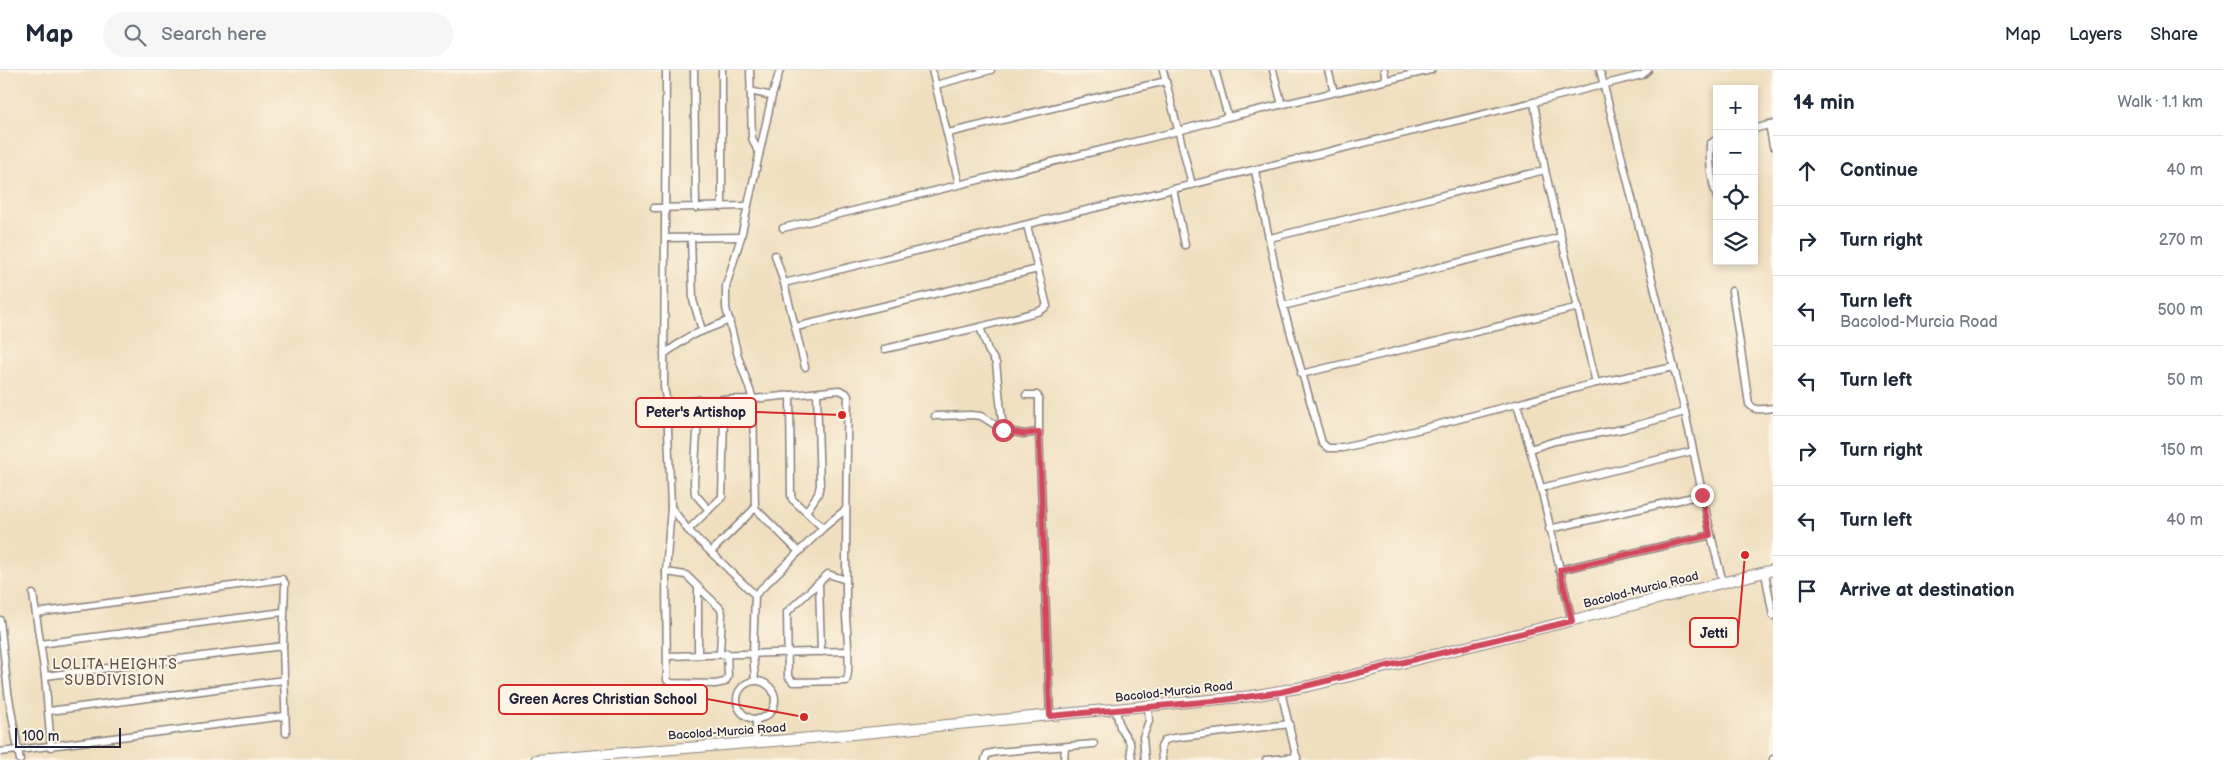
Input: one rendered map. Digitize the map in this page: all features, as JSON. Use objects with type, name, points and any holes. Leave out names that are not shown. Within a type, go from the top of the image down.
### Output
[{"type":"main road","name":"Bacolod-Murcia Road","points":[[536,760],[1148,708],[1281,692],[1769,572]]},
{"type":"street","points":[[666,70],[664,387],[667,404],[671,507],[666,572],[668,682],[715,684],[725,682],[728,677],[724,654],[722,613],[717,604],[686,575],[666,572]]},
{"type":"street","points":[[694,70],[696,208]]},
{"type":"street","points":[[722,70],[722,207]]},
{"type":"street","points":[[750,70],[752,138],[759,154]]},
{"type":"street","points":[[780,70],[772,96],[740,238],[726,286],[726,308],[738,356],[753,399],[755,508],[799,552]]},
{"type":"street","points":[[932,70],[959,184]]},
{"type":"street","points":[[936,84],[991,70]]},
{"type":"street","points":[[1163,70],[1192,184]]},
{"type":"street","points":[[1215,70],[1228,117]]},
{"type":"street","points":[[1274,70],[1282,105]]},
{"type":"street","points":[[1328,70],[1334,92]]},
{"type":"street","points":[[1384,70],[1386,80]]},
{"type":"street","points":[[783,228],[1228,117],[1431,70]]},
{"type":"street","points":[[1600,70],[1674,366],[1710,535],[1723,583]]},
{"type":"street","points":[[784,283],[1192,184],[1255,171],[1642,75],[1648,70]]},
{"type":"street","points":[[948,133],[1166,80]]},
{"type":"street","points":[[750,91],[772,96]]},
{"type":"street","points":[[1534,102],[1545,170],[1596,383]]},
{"type":"street","points":[[1758,128],[1771,124],[1773,146]]},
{"type":"street","points":[[1713,142],[1710,144],[1710,170],[1713,182]]},
{"type":"street","points":[[1270,238],[1545,170]]},
{"type":"street","points":[[1255,171],[1284,306],[1301,374],[1322,443],[1328,448],[1343,448],[1360,444],[1596,383],[1674,366]]},
{"type":"street","points":[[1172,189],[1186,244]]},
{"type":"street","points":[[654,208],[747,206]]},
{"type":"street","points":[[885,348],[980,327],[1045,309],[1048,304],[1027,225]]},
{"type":"street","points":[[691,237],[693,300],[702,330]]},
{"type":"street","points":[[1284,306],[1562,237]]},
{"type":"street","points":[[666,238],[740,238]]},
{"type":"street","points":[[775,255],[796,327],[805,367]]},
{"type":"street","points":[[796,327],[1038,269]]},
{"type":"street","points":[[1732,290],[1749,404],[1752,408],[1758,410],[1773,408]]},
{"type":"street","points":[[1301,374],[1579,307]]},
{"type":"street","points":[[664,354],[702,330],[730,320]]},
{"type":"street","points":[[980,327],[988,350],[996,363],[1003,430]]},
{"type":"street","points":[[667,404],[699,400],[753,399],[842,390],[848,396],[845,510],[848,680],[839,682],[793,682],[788,676],[787,612],[828,574],[846,580]]},
{"type":"street","points":[[806,512],[818,494],[820,486],[817,393]]},
{"type":"street","points":[[790,395],[791,495],[823,528]]},
{"type":"street","points":[[1026,395],[1037,395],[1039,398],[1050,716]]},
{"type":"street","points":[[688,530],[722,497],[724,418],[722,399]]},
{"type":"street","points":[[699,400],[694,482],[695,494],[709,510]]},
{"type":"street","points":[[1518,404],[1541,488],[1549,529],[1572,621]]},
{"type":"street","points":[[1530,448],[1555,441],[1623,429],[1685,412]]},
{"type":"street","points":[[935,416],[976,415],[1003,430],[1024,434],[1039,432]]},
{"type":"street","points":[[1541,488],[1693,451]]},
{"type":"street","points":[[1549,529],[1702,495]]},
{"type":"street","points":[[671,507],[688,530],[755,595]]},
{"type":"street","points":[[711,552],[755,508]]},
{"type":"street","points":[[755,680],[753,653],[755,595],[823,528],[845,510]]},
{"type":"street","points":[[1560,570],[1710,535]]},
{"type":"street","points":[[1769,572],[1773,616]]},
{"type":"street","points":[[36,613],[281,579],[285,583],[283,646],[286,733]]},
{"type":"street","points":[[819,583],[821,652]]},
{"type":"street","points":[[698,587],[698,655]]},
{"type":"street","points":[[33,594],[45,676],[51,747]]},
{"type":"street","points":[[40,644],[283,612]]},
{"type":"street","points":[[0,620],[8,692],[20,760]]},
{"type":"street","points":[[45,676],[283,646]]},
{"type":"street","points":[[667,656],[847,651]]},
{"type":"street","points":[[49,711],[284,680]]},
{"type":"street","points":[[755,680],[764,682],[771,687],[775,695],[775,704],[772,712],[764,718],[756,720],[748,718],[741,713],[736,698],[743,685],[755,680]]},
{"type":"street","points":[[1266,760],[1297,759],[1281,692]]},
{"type":"street","points":[[1145,760],[1143,737],[1149,721],[1148,708]]},
{"type":"street","points":[[1116,710],[1120,727],[1129,739],[1132,760]]},
{"type":"street","points":[[0,752],[285,716]]},
{"type":"street","points":[[756,720],[756,742]]},
{"type":"street","points":[[1162,760],[1161,747],[1165,740],[1290,724]]},
{"type":"street","points":[[985,760],[987,754],[996,752],[1094,744]]},
{"type":"street","points":[[1064,760],[1066,747]]},
{"type":"place","name":"Peter's Artishop","points":[[842,415]]},
{"type":"place","name":"Jetti","points":[[1745,555]]},
{"type":"place","name":"Green Acres Christian School","points":[[804,717]]},
{"type":"district","name":"LOLITA HEIGHTS SUBDIVISION","points":[[115,672]]},
{"type":"route","points":[[1003,430],[1024,434],[1039,432],[1050,716],[1148,708],[1281,692],[1572,621],[1560,570],[1710,535],[1702,495]]}]
